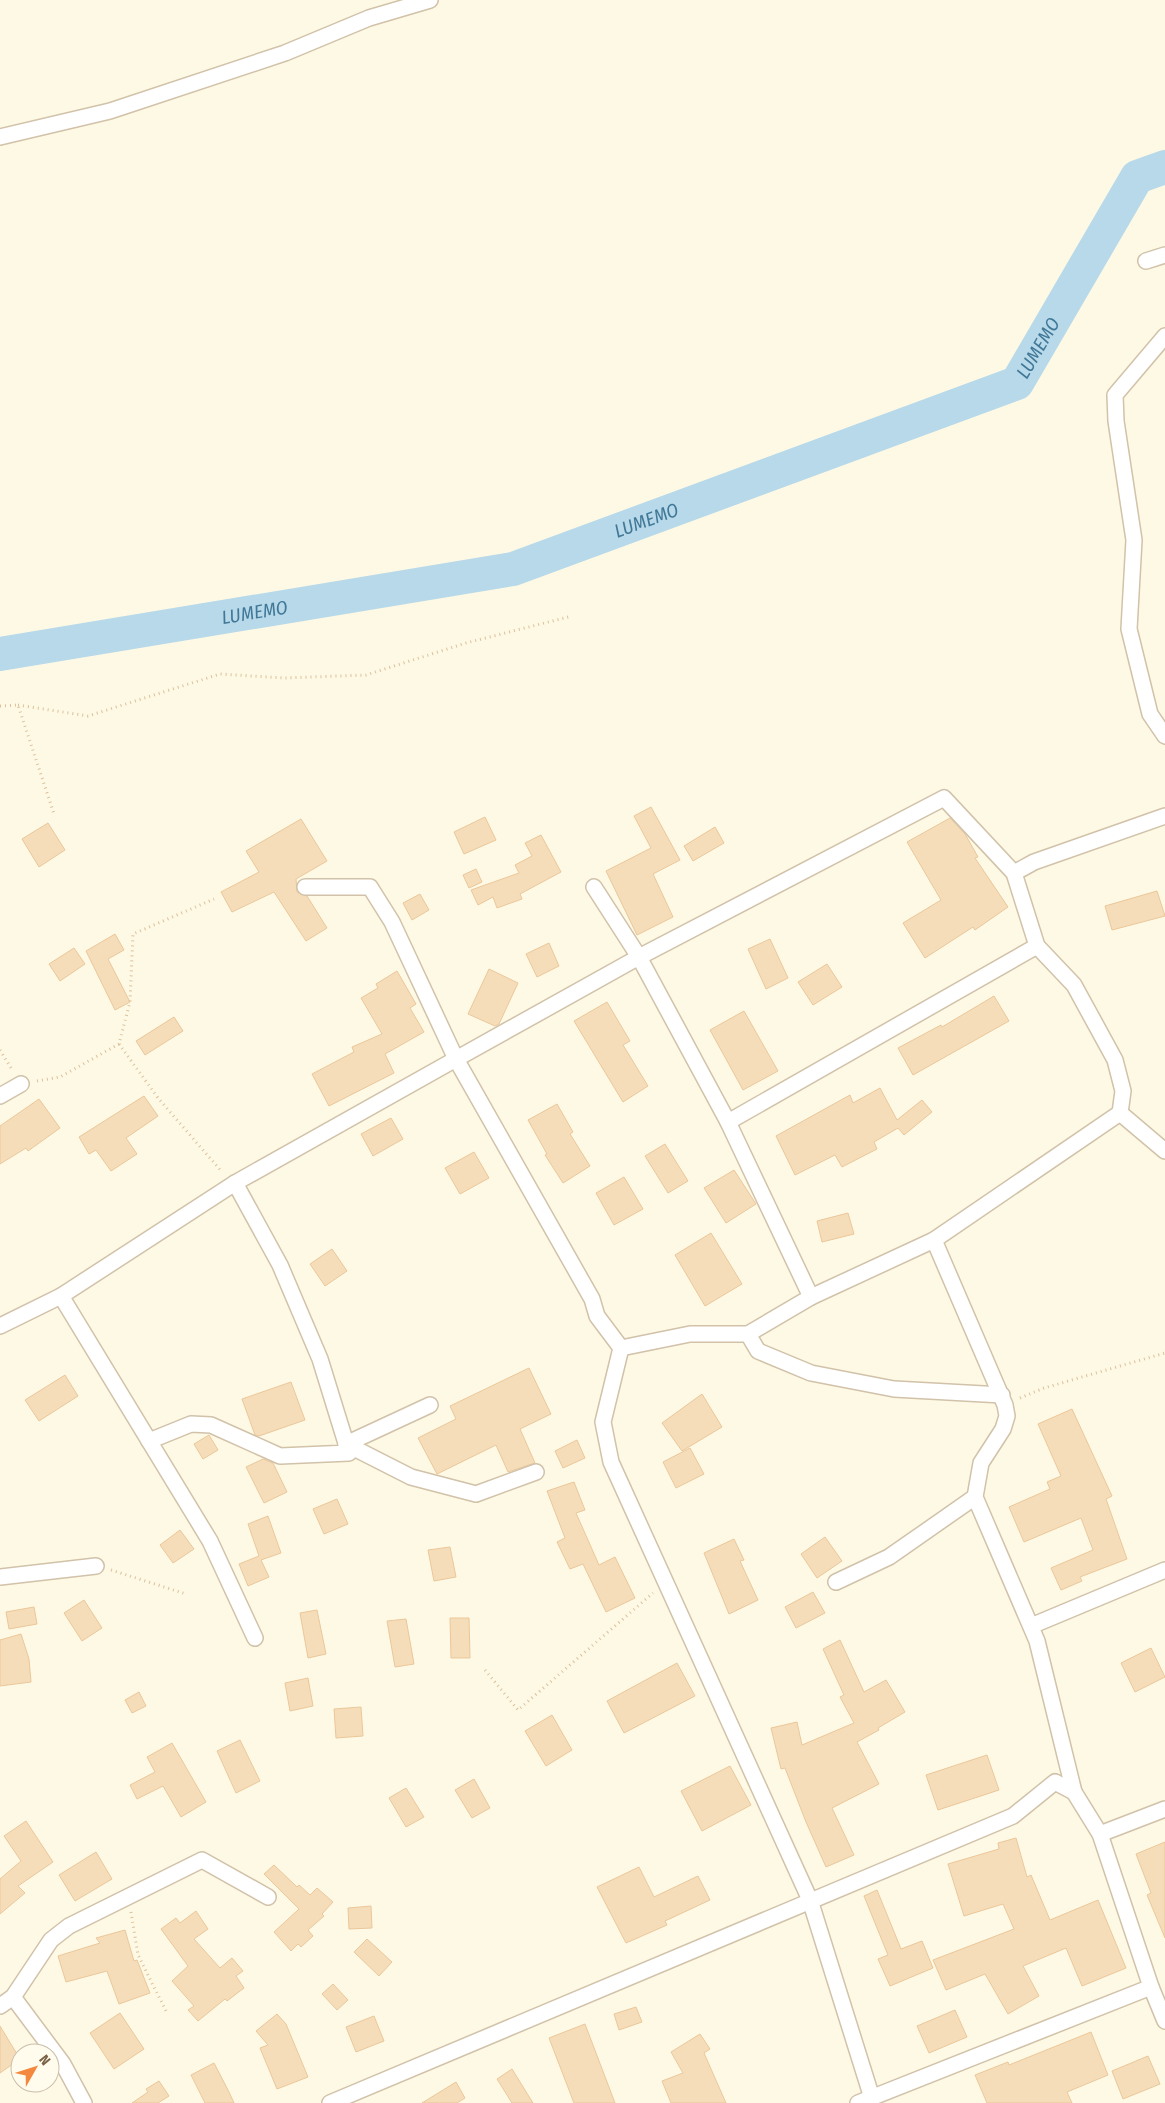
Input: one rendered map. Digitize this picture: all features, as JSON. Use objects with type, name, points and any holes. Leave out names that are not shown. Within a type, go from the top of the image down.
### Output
[{"type":"street","points":[[0,137],[110,111],[285,53],[369,18],[430,0]]},
{"type":"street","points":[[1146,261],[1165,255]]},
{"type":"street","points":[[1165,336],[1115,395],[1116,421],[1134,540],[1129,629],[1150,714],[1165,736]]},
{"type":"street","points":[[0,1326],[61,1296],[234,1183],[639,957],[944,798],[1014,873],[1036,946],[1074,985],[1115,1060],[1123,1091],[1120,1113],[934,1240],[811,1298],[748,1334],[690,1334],[621,1348]]},
{"type":"street","points":[[1014,873],[1034,862],[1165,816]]},
{"type":"street","points":[[305,887],[370,887],[392,922],[456,1059],[592,1299],[598,1316],[621,1348],[603,1422],[611,1462],[810,1900],[866,2100],[1151,1987]]},
{"type":"street","points":[[594,887],[639,957],[728,1122],[811,1298]]},
{"type":"street","points":[[728,1122],[1036,946]]},
{"type":"street","points":[[0,1096],[21,1084]]},
{"type":"street","points":[[1120,1113],[1165,1151]]},
{"type":"street","points":[[149,1441],[191,1424],[211,1425],[280,1456],[349,1453],[320,1359],[280,1265],[234,1183]]},
{"type":"street","points":[[934,1240],[1004,1400],[1008,1416],[1004,1429],[981,1463],[975,1497],[1037,1641],[1074,1792],[1100,1834],[1151,1987],[1165,2021]]},
{"type":"street","points":[[61,1296],[210,1541],[255,1638]]},
{"type":"street","points":[[748,1334],[758,1351],[811,1373],[894,1389],[1004,1400]]},
{"type":"street","points":[[346,1444],[430,1404]]},
{"type":"street","points":[[346,1444],[411,1477],[476,1494],[536,1472]]},
{"type":"street","points":[[836,1582],[889,1557],[975,1497]]},
{"type":"street","points":[[0,1577],[96,1566]]},
{"type":"street","points":[[1031,1626],[1165,1570]]},
{"type":"street","points":[[330,2103],[1013,1816],[1055,1782],[1074,1792]]},
{"type":"street","points":[[1100,1834],[1165,1809]]},
{"type":"street","points":[[0,2006],[13,1997],[51,1940],[69,1926],[202,1860],[268,1897]]},
{"type":"street","points":[[13,1997],[63,2064],[84,2103]]},
{"type":"path","points":[[0,706],[18,705],[88,716],[220,674],[284,678],[366,675],[466,643],[572,616]]},
{"type":"path","points":[[18,705],[54,814]]},
{"type":"path","points":[[0,1050],[21,1084],[60,1077],[119,1044],[130,1002],[133,934],[214,899]]},
{"type":"path","points":[[119,1044],[158,1098],[234,1183]]},
{"type":"path","points":[[1004,1400],[1165,1353]]},
{"type":"path","points":[[96,1566],[186,1594]]},
{"type":"path","points":[[485,1670],[518,1710],[665,1582]]},
{"type":"path","points":[[128,1897],[138,1955],[166,2011]]},
{"type":"building","points":[[651,807],[680,860],[653,874],[673,917],[637,935],[606,871],[651,848],[634,816]]},
{"type":"building","points":[[485,817],[496,840],[464,854],[454,832]]},
{"type":"building","points":[[950,818],[965,834],[978,857],[975,858],[1008,907],[975,930],[973,927],[925,958],[903,923],[941,900],[907,842]]},
{"type":"building","points":[[301,819],[327,861],[296,879],[297,892],[307,896],[327,928],[306,941],[274,892],[232,912],[221,892],[259,872],[246,851]]},
{"type":"building","points":[[48,823],[65,850],[39,867],[22,839]]},
{"type":"building","points":[[715,827],[724,843],[693,861],[684,846]]},
{"type":"building","points":[[541,835],[561,872],[520,894],[522,899],[497,908],[493,897],[478,905],[471,890],[519,873],[515,865],[532,856],[525,843]]},
{"type":"building","points":[[476,869],[482,882],[469,888],[463,875]]},
{"type":"building","points":[[1157,891],[1165,916],[1112,930],[1105,906]]},
{"type":"building","points":[[420,894],[429,910],[412,920],[403,903]]},
{"type":"building","points":[[115,934],[124,950],[108,959],[130,1002],[115,1010],[86,951]]},
{"type":"building","points":[[770,939],[788,978],[766,989],[748,949]]},
{"type":"building","points":[[549,943],[559,966],[537,977],[526,954]]},
{"type":"building","points":[[74,948],[85,964],[60,981],[49,964]]},
{"type":"building","points":[[827,964],[842,987],[813,1005],[798,982]]},
{"type":"building","points":[[489,969],[518,983],[499,1024],[495,1026],[468,1014]]},
{"type":"building","points":[[397,971],[416,1004],[410,1008],[424,1032],[385,1054],[394,1073],[329,1106],[312,1074],[354,1052],[352,1047],[382,1034],[361,998],[378,988],[376,984]]},
{"type":"building","points":[[994,996],[1009,1021],[913,1075],[898,1048],[941,1025],[942,1027]]},
{"type":"building","points":[[607,1002],[630,1041],[623,1045],[648,1086],[623,1102],[574,1021]]},
{"type":"building","points":[[744,1011],[778,1071],[743,1090],[710,1030]]},
{"type":"building","points":[[174,1017],[183,1031],[145,1055],[136,1041]]},
{"type":"building","points":[[880,1088],[897,1120],[922,1100],[932,1112],[904,1135],[898,1128],[874,1142],[877,1149],[842,1167],[835,1155],[795,1175],[776,1136],[850,1095],[853,1103]]},
{"type":"building","points":[[144,1096],[158,1116],[126,1138],[137,1154],[111,1171],[96,1150],[89,1154],[79,1137]]},
{"type":"building","points":[[39,1099],[60,1128],[28,1151],[26,1148],[0,1164],[0,1126]]},
{"type":"building","points":[[557,1104],[573,1132],[570,1134],[590,1166],[563,1183],[545,1155],[547,1154],[528,1120]]},
{"type":"building","points":[[391,1118],[403,1139],[373,1156],[361,1134]]},
{"type":"building","points":[[665,1144],[688,1181],[668,1193],[645,1156]]},
{"type":"building","points":[[474,1152],[489,1178],[460,1194],[445,1168]]},
{"type":"building","points":[[734,1170],[756,1204],[726,1223],[704,1188]]},
{"type":"building","points":[[624,1177],[643,1209],[614,1225],[596,1193]]},
{"type":"building","points":[[848,1213],[854,1234],[822,1242],[817,1221]]},
{"type":"building","points":[[711,1233],[742,1284],[705,1306],[675,1255]]},
{"type":"building","points":[[332,1249],[347,1271],[325,1286],[310,1264]]},
{"type":"building","points":[[529,1368],[551,1414],[520,1429],[535,1463],[508,1472],[496,1445],[437,1474],[418,1438],[456,1419],[450,1406]]},
{"type":"building","points":[[65,1375],[78,1396],[39,1421],[25,1400]]},
{"type":"building","points":[[291,1382],[305,1420],[259,1436],[255,1435],[242,1399]]},
{"type":"building","points":[[702,1394],[722,1427],[682,1451],[662,1423]]},
{"type":"building","points":[[1072,1409],[1112,1496],[1106,1499],[1127,1559],[1080,1577],[1082,1581],[1061,1590],[1051,1568],[1093,1550],[1081,1518],[1024,1542],[1009,1507],[1050,1489],[1047,1482],[1061,1476],[1038,1424]]},
{"type":"building","points":[[209,1435],[218,1450],[203,1459],[194,1444]]},
{"type":"building","points":[[577,1440],[585,1458],[563,1468],[555,1451]]},
{"type":"building","points":[[690,1448],[704,1474],[676,1488],[663,1462]]},
{"type":"building","points":[[263,1459],[273,1463],[287,1492],[264,1503],[246,1467]]},
{"type":"building","points":[[574,1482],[585,1510],[576,1513],[599,1565],[615,1557],[635,1598],[606,1612],[583,1564],[570,1569],[557,1542],[565,1538],[547,1491]]},
{"type":"building","points":[[337,1499],[348,1524],[324,1534],[313,1509]]},
{"type":"building","points":[[268,1516],[281,1553],[261,1560],[269,1577],[248,1586],[239,1564],[259,1556],[248,1524]]},
{"type":"building","points":[[180,1530],[194,1549],[173,1563],[160,1545]]},
{"type":"building","points":[[825,1537],[842,1561],[817,1578],[801,1554]]},
{"type":"building","points":[[734,1539],[744,1560],[740,1561],[758,1600],[729,1614],[704,1553]]},
{"type":"building","points":[[450,1547],[456,1577],[434,1581],[428,1550]]},
{"type":"building","points":[[813,1592],[825,1613],[796,1628],[785,1607]]},
{"type":"building","points":[[84,1600],[102,1628],[82,1641],[64,1613]]},
{"type":"building","points":[[34,1607],[37,1624],[9,1629],[6,1612]]},
{"type":"building","points":[[317,1610],[326,1654],[308,1658],[300,1613]]},
{"type":"building","points":[[450,1618],[469,1618],[470,1658],[451,1658]]},
{"type":"building","points":[[406,1619],[414,1664],[395,1667],[387,1621]]},
{"type":"building","points":[[21,1634],[29,1659],[31,1682],[0,1686],[0,1640]]},
{"type":"building","points":[[840,1640],[864,1692],[886,1680],[905,1712],[857,1742],[879,1784],[832,1808],[854,1855],[826,1867],[785,1768],[781,1769],[771,1728],[797,1722],[802,1745],[854,1723],[840,1697],[844,1695],[823,1649]]},
{"type":"building","points":[[1151,1648],[1165,1677],[1135,1692],[1121,1663]]},
{"type":"building","points":[[677,1663],[695,1696],[624,1733],[607,1701]]},
{"type":"building","points":[[308,1678],[313,1706],[290,1711],[285,1683]]},
{"type":"building","points":[[139,1692],[146,1706],[132,1713],[125,1700]]},
{"type":"building","points":[[361,1707],[363,1736],[336,1738],[334,1709]]},
{"type":"building","points":[[552,1715],[572,1750],[546,1766],[525,1731]]},
{"type":"building","points":[[240,1740],[260,1781],[236,1793],[217,1751]]},
{"type":"building","points":[[172,1743],[206,1802],[181,1817],[163,1786],[137,1799],[130,1785],[155,1772],[147,1757]]},
{"type":"building","points":[[987,1755],[999,1790],[938,1810],[926,1775]]},
{"type":"building","points":[[730,1766],[751,1805],[702,1831],[681,1791]]},
{"type":"building","points":[[474,1779],[490,1808],[472,1818],[455,1790]]},
{"type":"building","points":[[406,1788],[424,1817],[406,1827],[389,1798]]},
{"type":"building","points":[[26,1821],[53,1862],[18,1886],[25,1893],[0,1914],[0,1879],[21,1861],[4,1836]]},
{"type":"building","points":[[1016,1838],[1027,1877],[1031,1875],[1050,1920],[1098,1900],[1126,1968],[1082,1986],[1066,1948],[1023,1966],[1039,1996],[1008,2014],[985,1974],[946,1990],[933,1960],[1014,1929],[1003,1904],[964,1916],[948,1864],[999,1849],[998,1843]]},
{"type":"building","points":[[1165,1842],[1165,1938],[1147,1895],[1151,1893],[1136,1854]]},
{"type":"building","points":[[96,1852],[112,1879],[75,1901],[59,1875]]},
{"type":"building","points":[[274,1865],[297,1887],[299,1885],[310,1895],[317,1888],[333,1902],[322,1914],[324,1916],[308,1930],[313,1936],[301,1947],[298,1944],[291,1951],[274,1932],[299,1909],[264,1874]]},
{"type":"building","points":[[639,1867],[654,1897],[698,1876],[710,1900],[665,1921],[667,1925],[626,1943],[597,1887]]},
{"type":"building","points":[[877,1890],[901,1949],[922,1941],[933,1968],[890,1986],[878,1959],[888,1955],[864,1896]]},
{"type":"building","points":[[371,1906],[372,1928],[349,1929],[348,1908]]},
{"type":"building","points":[[196,1911],[208,1929],[194,1939],[220,1968],[232,1958],[243,1971],[236,1976],[244,1988],[227,2001],[225,1999],[198,2021],[188,2010],[194,2006],[172,1981],[188,1966],[161,1929],[176,1918],[180,1923]]},
{"type":"building","points":[[125,1930],[134,1961],[137,1960],[150,1993],[119,2004],[107,1971],[66,1982],[58,1956],[100,1943],[96,1938]]},
{"type":"building","points":[[367,1939],[392,1962],[379,1976],[354,1952]]},
{"type":"building","points":[[333,1984],[348,2000],[337,2010],[322,1994]]},
{"type":"building","points":[[636,2007],[642,2022],[619,2030],[614,2014]]},
{"type":"building","points":[[955,2010],[967,2037],[929,2053],[917,2026]]},
{"type":"building","points":[[120,2013],[144,2049],[114,2069],[90,2033]]},
{"type":"building","points":[[277,2014],[286,2024],[308,2077],[277,2089],[260,2048],[268,2045],[256,2031]]},
{"type":"building","points":[[374,2016],[384,2041],[356,2052],[346,2027]]},
{"type":"building","points":[[585,2024],[615,2103],[574,2103],[549,2038]]},
{"type":"building","points":[[0,2026],[10,2043],[10,2066],[0,2073]]},
{"type":"building","points":[[1091,2032],[1108,2075],[1067,2092],[1072,2103],[987,2103],[975,2075],[1008,2062],[1009,2065]]},
{"type":"building","points":[[700,2034],[710,2049],[704,2053],[726,2103],[671,2103],[662,2081],[683,2073],[671,2052]]},
{"type":"building","points":[[1148,2056],[1160,2084],[1123,2099],[1112,2071]]},
{"type":"building","points":[[214,2063],[234,2103],[205,2103],[191,2075]]},
{"type":"building","points":[[512,2069],[533,2103],[512,2103],[497,2079]]},
{"type":"building","points":[[159,2081],[169,2096],[158,2103],[132,2103],[148,2092],[146,2089]]},
{"type":"building","points":[[456,2082],[465,2098],[457,2103],[422,2103]]},
{"type":"waterway","name":"LUMEMO","points":[[0,654],[513,569],[1017,383],[1137,177],[1165,167]]}]
